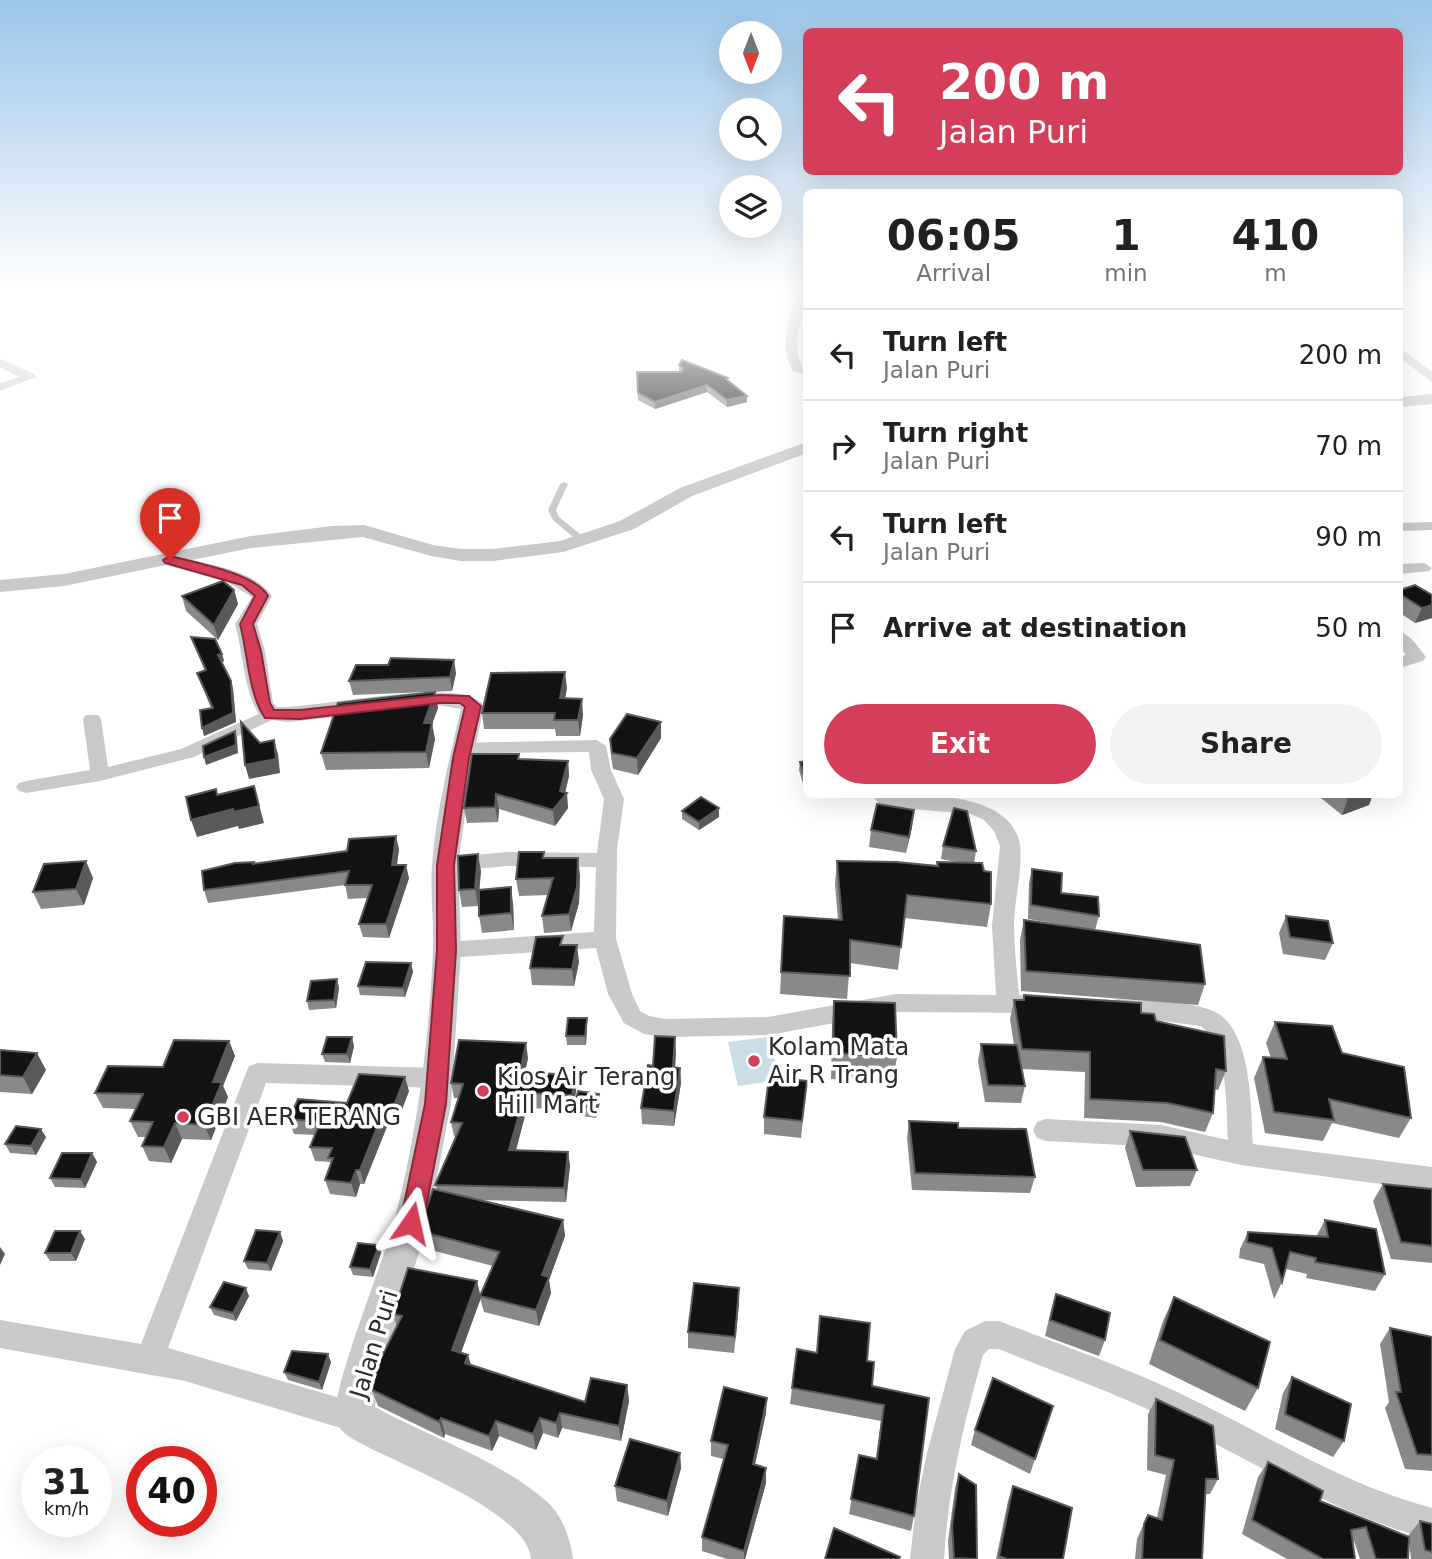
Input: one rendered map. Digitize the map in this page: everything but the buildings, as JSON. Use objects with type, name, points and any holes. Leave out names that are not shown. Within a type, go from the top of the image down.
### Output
[{"type":"street","points":[[0,387],[30,377],[6,366]]},
{"type":"street","points":[[1417,366],[1432,378]]},
{"type":"street","points":[[1403,402],[1432,399]]},
{"type":"street","points":[[0,586],[64,580],[251,542],[351,531],[364,531],[431,550],[461,555],[529,552],[582,540],[627,525],[685,492],[803,448]]},
{"type":"street","points":[[1403,527],[1432,526]]},
{"type":"street","points":[[26,787],[100,775],[187,753],[270,715],[262,703],[254,651],[246,624],[262,596],[259,589],[247,582],[170,560]]},
{"type":"street","points":[[1403,569],[1424,568]]},
{"type":"street","points":[[1407,658],[1432,651]]},
{"type":"street","name":"Jalan Puri","points":[[270,715],[300,715],[392,702],[464,699],[473,706],[474,713],[464,747],[445,865],[447,950],[435,1104],[411,1223],[359,1387],[354,1417],[402,1444],[486,1484],[534,1517],[551,1545],[552,1559]]},
{"type":"street","points":[[92,719],[100,775]]},
{"type":"street","points":[[464,747],[597,746],[601,770],[614,799],[607,860],[605,939],[620,994],[632,1017],[644,1025],[666,1028],[768,1026],[896,1003],[1008,1002],[1063,1005]]},
{"type":"street","points":[[884,798],[887,801],[981,810],[998,822],[1010,846],[1003,926],[1008,1002]]},
{"type":"street","points":[[445,865],[507,859],[607,860]]},
{"type":"street","points":[[1003,926],[1030,930]]},
{"type":"street","points":[[447,950],[605,939]]},
{"type":"street","points":[[1090,1007],[1204,1017],[1216,1023],[1226,1037],[1238,1100],[1241,1154]]},
{"type":"street","points":[[149,1360],[258,1073],[437,1078]]},
{"type":"street","points":[[1046,1130],[1161,1136],[1241,1154],[1432,1180]]},
{"type":"street","points":[[0,1334],[185,1366],[354,1417]]},
{"type":"street","points":[[927,1559],[929,1515],[947,1426],[970,1349],[976,1339],[986,1334],[999,1335],[1167,1403],[1331,1491],[1375,1509],[1432,1524]]},
{"type":"lane","points":[[564,484],[552,510],[556,518],[582,540]]},
{"type":"water","name":"Kolam Mata Air R Trang","points":[[769,1037],[780,1080],[738,1086],[728,1042]]},
{"type":"place","name":"Kolam Mata Air R Trang","points":[[754,1061]]},
{"type":"place","name":"Kios Air Terang Hill Mart","points":[[483,1091]]},
{"type":"place","name":"GBI AER TERANG","points":[[183,1117]]},
{"type":"route","points":[[170,560],[247,582],[259,589],[262,596],[246,624],[254,651],[262,703],[270,715],[300,715],[392,702],[440,699],[464,699],[473,706],[474,713],[461,758],[445,865],[447,950],[435,1104],[411,1223]]}]
